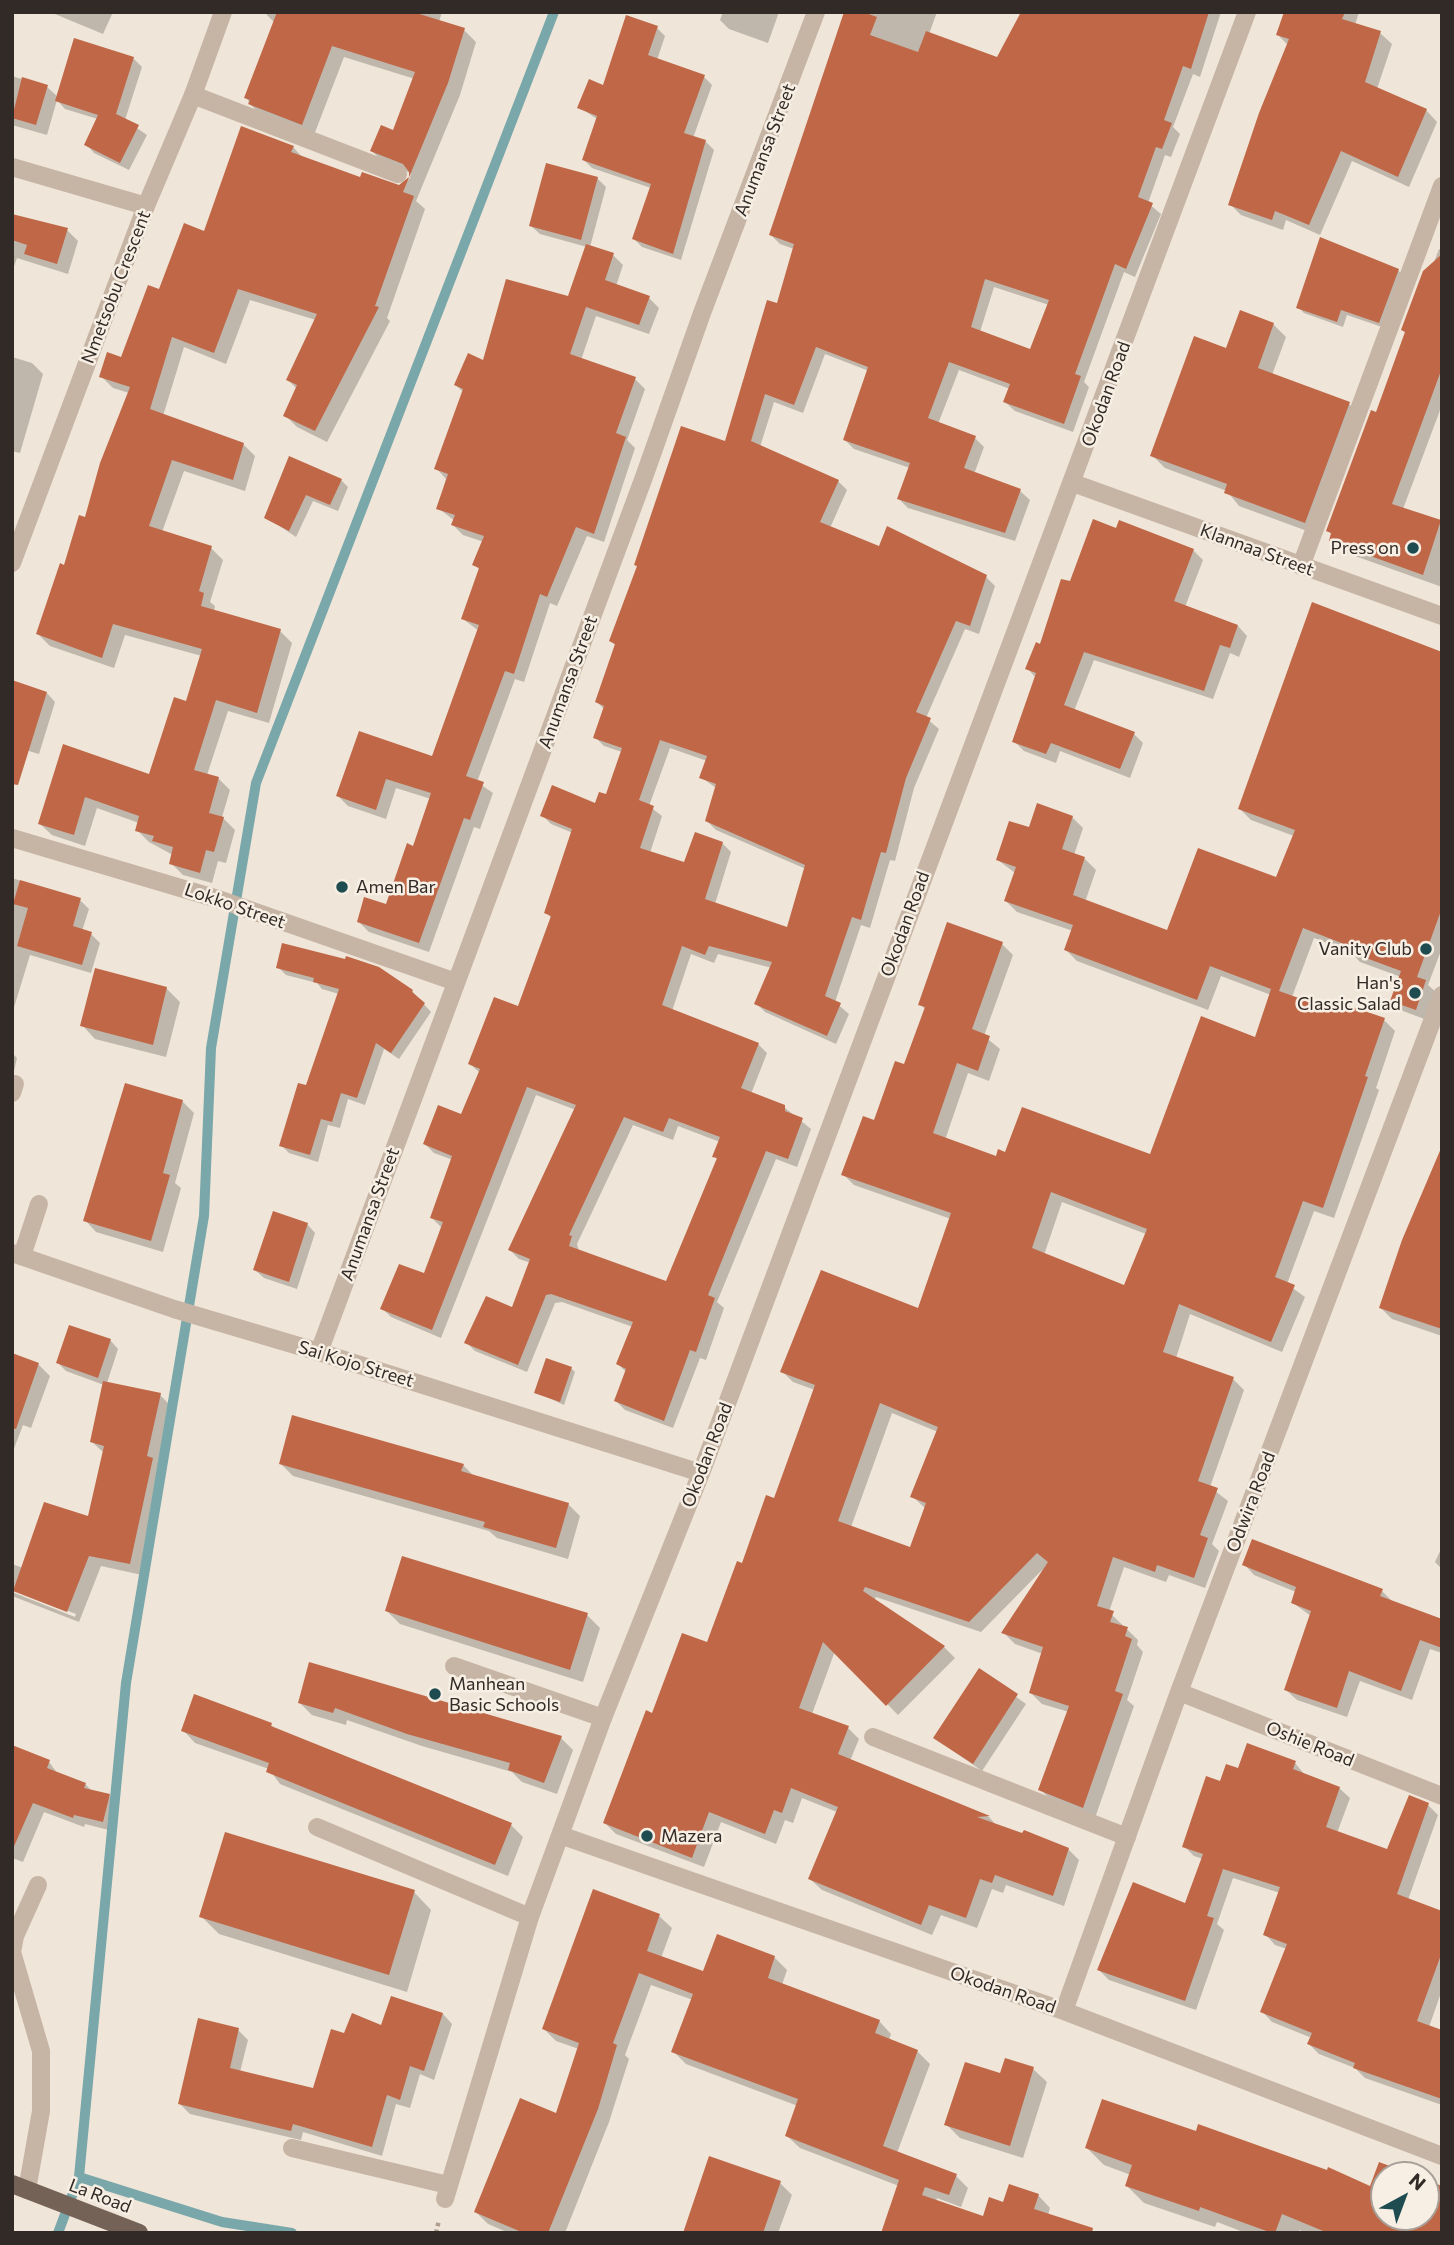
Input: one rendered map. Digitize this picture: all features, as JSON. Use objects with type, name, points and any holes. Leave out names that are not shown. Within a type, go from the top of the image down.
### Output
[{"type":"main road","name":"La Road","points":[[20,2187],[139,2233]]},
{"type":"street","name":"Nmetsobu Crescent","points":[[12,563],[146,206],[194,95],[223,12]]},
{"type":"street","name":"Anumansa Street","points":[[319,1352],[644,477],[702,313],[816,12]]},
{"type":"street","name":"Okodan Road","points":[[292,2148],[446,2192],[530,1917],[560,1835],[603,1718],[701,1473],[1247,12]]},
{"type":"street","points":[[194,95],[398,174]]},
{"type":"street","points":[[12,167],[146,206]]},
{"type":"street","points":[[1301,566],[1442,186]]},
{"type":"street","name":"Klannaa Street","points":[[1073,483],[1442,616]]},
{"type":"street","name":"Lokko Street","points":[[12,838],[221,900],[456,982]]},
{"type":"street","name":"Odwira Road","points":[[1064,2011],[1179,1692],[1442,995]]},
{"type":"street","points":[[17,1254],[39,1204]]},
{"type":"street","name":"Sai Kojo Street","points":[[17,1254],[174,1309],[701,1473]]},
{"type":"street","points":[[454,1666],[603,1718]]},
{"type":"street","name":"Oshie Road","points":[[1179,1692],[1442,1796]]},
{"type":"street","points":[[873,1737],[1127,1837]]},
{"type":"street","points":[[317,1827],[530,1917]]},
{"type":"street","name":"Okodan Road","points":[[560,1835],[1064,2011],[1442,2156]]},
{"type":"street","points":[[20,2187],[41,2111],[41,2051],[12,1952],[15,1936],[38,1885]]},
{"type":"building","points":[[277,12],[413,12],[465,28],[448,83],[403,192],[414,196],[375,306],[379,307],[315,431],[283,416],[297,385],[286,380],[317,314],[238,289],[214,353],[172,337],[150,409],[244,443],[233,480],[172,460],[149,526],[212,546],[199,591],[204,593],[201,606],[281,629],[257,713],[216,700],[194,770],[219,777],[209,813],[224,817],[214,852],[206,850],[200,873],[169,864],[173,847],[152,841],[154,836],[135,831],[139,816],[85,797],[74,835],[38,824],[63,744],[149,774],[174,697],[186,701],[202,649],[113,624],[102,658],[36,634],[60,563],[64,565],[79,515],[85,517],[100,463],[130,387],[99,377],[107,352],[121,357],[148,285],[159,289],[184,223],[204,231],[241,126],[294,146],[291,152],[360,177],[362,172],[399,185],[409,177],[403,164],[370,151],[381,125],[393,130],[415,72],[332,46],[302,125],[248,104],[250,100],[244,98]]},
{"type":"building","points":[[844,12],[863,12],[877,17],[870,35],[918,52],[926,31],[997,57],[1021,12],[1209,12],[1191,69],[1183,66],[1164,120],[1172,123],[1162,149],[1156,147],[1138,197],[1153,203],[1126,269],[1115,264],[1075,374],[1081,376],[1064,424],[1003,402],[1010,384],[949,362],[928,418],[976,436],[964,468],[1021,489],[1005,533],[897,499],[910,463],[843,440],[868,367],[816,347],[794,405],[765,394],[751,441],[839,480],[820,522],[879,546],[887,526],[987,575],[970,626],[956,621],[916,712],[931,718],[906,778],[886,853],[881,852],[861,920],[852,917],[825,996],[841,1003],[827,1036],[754,1004],[772,962],[709,946],[705,955],[682,946],[662,1005],[759,1043],[741,1088],[785,1105],[785,1111],[803,1118],[788,1159],[766,1151],[708,1295],[715,1298],[696,1352],[690,1350],[664,1421],[614,1401],[626,1369],[616,1364],[633,1322],[551,1294],[546,1295],[518,1365],[464,1343],[486,1296],[512,1307],[530,1259],[508,1250],[576,1105],[527,1087],[432,1330],[380,1309],[399,1264],[424,1273],[443,1222],[430,1218],[452,1156],[423,1144],[438,1105],[461,1114],[480,1069],[468,1064],[494,997],[518,1006],[551,916],[544,913],[572,829],[540,816],[552,785],[595,803],[599,792],[606,794],[622,748],[593,738],[604,706],[595,702],[615,644],[609,641],[637,566],[634,565],[681,426],[725,441],[767,300],[777,303],[794,244],[769,235]],"holes":[[[985,279],[1049,300],[1030,349],[971,327]],[[660,740],[707,756],[699,778],[716,784],[705,821],[805,865],[787,927],[705,899],[723,842],[695,832],[684,862],[640,848],[654,806],[639,800]],[[624,1117],[663,1132],[669,1118],[720,1137],[712,1157],[717,1158],[666,1281],[569,1246],[572,1236],[569,1235]]]},
{"type":"building","points":[[1284,12],[1345,12],[1342,19],[1381,31],[1365,82],[1427,109],[1398,177],[1341,151],[1309,225],[1275,211],[1272,220],[1228,205],[1259,113],[1289,39],[1276,35]]},
{"type":"building","points":[[626,15],[658,26],[648,55],[705,75],[684,133],[706,140],[673,254],[632,239],[651,184],[582,160],[597,116],[577,108],[589,79],[603,85]]},
{"type":"building","points":[[74,38],[134,57],[116,114],[139,125],[120,163],[84,145],[98,115],[55,101]]},
{"type":"building","points":[[22,77],[48,85],[36,125],[12,118]]},
{"type":"building","points":[[546,163],[598,177],[581,240],[529,226]]},
{"type":"building","points":[[12,214],[68,228],[57,264],[24,254],[27,245],[12,240]]},
{"type":"building","points":[[1320,237],[1399,269],[1379,323],[1341,310],[1337,322],[1296,308]]},
{"type":"building","points":[[586,244],[614,253],[605,280],[650,296],[639,325],[586,307],[570,354],[636,377],[616,433],[626,437],[594,534],[576,527],[547,597],[540,594],[514,674],[505,671],[466,776],[484,782],[470,820],[464,818],[419,943],[357,922],[364,897],[386,904],[407,843],[413,846],[431,793],[386,779],[376,810],[336,796],[359,731],[432,756],[479,625],[461,619],[479,568],[472,565],[484,536],[451,525],[455,515],[436,509],[448,474],[434,469],[463,389],[454,385],[468,353],[483,360],[506,279],[568,296]]},
{"type":"building","points":[[1442,254],[1442,368],[1392,504],[1441,520],[1423,575],[1329,541],[1331,533],[1326,531],[1371,410],[1376,412],[1405,332],[1401,330],[1423,271]]},
{"type":"building","points":[[1240,310],[1274,323],[1258,368],[1350,402],[1305,523],[1224,493],[1227,484],[1150,456],[1194,336],[1226,348]]},
{"type":"building","points":[[289,456],[342,479],[330,505],[306,495],[289,531],[264,518]]},
{"type":"building","points":[[1093,519],[1116,528],[1119,520],[1194,549],[1174,601],[1238,625],[1230,648],[1220,645],[1204,691],[1084,652],[1064,705],[1135,732],[1120,769],[1051,743],[1046,754],[1012,742],[1036,673],[1025,669],[1036,642],[1040,644],[1061,579],[1070,581]]},
{"type":"building","points":[[1312,602],[1442,652],[1442,908],[1417,977],[1426,980],[1416,1010],[1390,1001],[1401,971],[1347,951],[1349,946],[1303,928],[1279,991],[1335,1011],[1338,1002],[1385,1018],[1365,1076],[1368,1077],[1323,1208],[1303,1201],[1275,1277],[1295,1285],[1271,1342],[1179,1304],[1163,1352],[1234,1377],[1198,1481],[1218,1488],[1200,1535],[1208,1538],[1194,1578],[1157,1565],[1155,1572],[1113,1557],[1097,1606],[1114,1611],[1110,1622],[1128,1627],[1125,1636],[1132,1639],[1115,1691],[1123,1694],[1083,1808],[1038,1790],[1069,1706],[1029,1693],[1043,1647],[1001,1633],[1048,1562],[1037,1553],[969,1622],[865,1587],[863,1591],[945,1646],[886,1706],[823,1642],[799,1708],[849,1726],[838,1754],[990,1816],[977,1817],[1022,1833],[1024,1830],[1069,1848],[1053,1896],[995,1875],[992,1883],[980,1879],[966,1918],[929,1905],[921,1925],[808,1879],[838,1807],[791,1788],[782,1813],[774,1810],[765,1834],[709,1812],[692,1858],[603,1823],[646,1710],[652,1713],[682,1633],[707,1642],[737,1561],[742,1563],[766,1495],[774,1498],[815,1385],[780,1372],[821,1270],[918,1308],[951,1213],[841,1175],[863,1116],[874,1120],[895,1061],[904,1064],[925,1007],[918,1005],[947,922],[1003,942],[972,1029],[990,1036],[978,1071],[957,1063],[933,1133],[996,1156],[998,1149],[1005,1152],[1022,1107],[1150,1154],[1201,1016],[1255,1037],[1271,989],[1210,966],[1197,1000],[1064,950],[1073,925],[1004,901],[1016,867],[996,860],[1009,821],[1029,827],[1037,803],[1073,816],[1062,849],[1085,857],[1073,895],[1167,930],[1198,848],[1276,877],[1295,830],[1238,809]],"holes":[[[1051,1192],[1147,1229],[1124,1285],[1032,1248]],[[880,1403],[938,1427],[910,1497],[926,1503],[910,1547],[838,1521]]]},
{"type":"building","points":[[12,680],[47,692],[18,785],[12,784]]},
{"type":"building","points":[[20,880],[81,898],[73,926],[92,932],[82,965],[17,946],[28,908],[13,904]]},
{"type":"building","points":[[282,943],[345,959],[346,956],[379,967],[413,990],[425,1003],[391,1053],[376,1043],[357,1098],[341,1093],[332,1122],[321,1119],[310,1155],[279,1146],[298,1083],[306,1085],[339,989],[313,982],[314,978],[276,968]]},
{"type":"building","points":[[95,968],[167,987],[153,1045],[80,1026]]},
{"type":"building","points":[[125,1083],[183,1100],[163,1173],[170,1175],[151,1241],[83,1221]]},
{"type":"building","points":[[1442,1146],[1442,1329],[1379,1308],[1402,1240]]},
{"type":"building","points":[[273,1211],[308,1223],[289,1282],[253,1270]]},
{"type":"building","points":[[69,1325],[111,1339],[98,1378],[56,1363]]},
{"type":"building","points":[[12,1353],[39,1363],[16,1429],[12,1428]]},
{"type":"building","points":[[546,1358],[572,1367],[560,1402],[534,1393]]},
{"type":"building","points":[[103,1381],[161,1393],[147,1456],[153,1458],[130,1564],[89,1556],[67,1612],[13,1591],[44,1502],[88,1516],[104,1446],[90,1442]]},
{"type":"building","points":[[292,1415],[464,1464],[461,1471],[569,1503],[556,1548],[483,1527],[485,1522],[279,1464]]},
{"type":"building","points":[[1252,1539],[1383,1589],[1380,1596],[1442,1619],[1442,1648],[1420,1640],[1401,1691],[1349,1671],[1337,1708],[1284,1690],[1311,1611],[1291,1603],[1296,1587],[1242,1565]]},
{"type":"building","points":[[402,1556],[588,1613],[570,1670],[385,1611]]},
{"type":"building","points":[[309,1662],[562,1736],[544,1783],[508,1770],[510,1763],[407,1734],[335,1708],[333,1713],[298,1703]]},
{"type":"building","points":[[979,1668],[1018,1694],[973,1764],[933,1738]]},
{"type":"building","points":[[194,1694],[272,1723],[271,1726],[512,1823],[495,1865],[266,1772],[269,1763],[181,1731]]},
{"type":"building","points":[[1247,1743],[1296,1761],[1293,1769],[1340,1787],[1326,1827],[1387,1849],[1409,1795],[1429,1803],[1397,1894],[1442,1911],[1442,1952],[1417,2021],[1442,2030],[1442,2099],[1353,2068],[1355,2063],[1307,2044],[1312,2033],[1260,2012],[1287,1944],[1263,1935],[1280,1887],[1223,1869],[1207,1916],[1214,1918],[1185,2001],[1097,1970],[1133,1882],[1185,1903],[1203,1854],[1182,1847],[1206,1776],[1220,1781],[1226,1764],[1238,1768]]},
{"type":"building","points":[[12,1745],[50,1760],[47,1768],[86,1783],[84,1788],[110,1794],[103,1822],[74,1815],[73,1818],[33,1803],[12,1851]]},
{"type":"building","points":[[225,1832],[415,1890],[389,1975],[199,1917]]},
{"type":"building","points":[[593,1889],[660,1914],[647,1951],[703,1971],[717,1934],[775,1956],[768,1978],[880,2020],[875,2033],[918,2050],[883,2146],[957,2174],[949,2195],[925,2187],[922,2195],[983,2216],[989,2197],[1003,2202],[1009,2184],[1039,2194],[1034,2209],[1093,2228],[1092,2233],[881,2233],[899,2180],[785,2136],[798,2099],[671,2052],[693,1994],[639,1973],[613,2043],[617,2045],[598,2109],[548,2233],[524,2233],[474,2212],[520,2098],[556,2113],[579,2043],[542,2029]]},
{"type":"building","points":[[391,1996],[443,2013],[424,2071],[410,2066],[400,2100],[387,2095],[372,2147],[293,2124],[291,2131],[178,2104],[198,2018],[239,2028],[230,2068],[313,2088],[331,2029],[344,2033],[352,2013],[381,2025]]},
{"type":"building","points":[[1005,2058],[1034,2067],[1010,2146],[944,2125],[965,2062],[1000,2073]]},
{"type":"building","points":[[1102,2099],[1196,2131],[1198,2124],[1327,2170],[1328,2167],[1370,2186],[1370,2231],[1440,2231],[1440,2185],[1442,2186],[1442,2233],[1328,2233],[1282,2214],[1275,2233],[1272,2233],[1200,2207],[1199,2211],[1125,2186],[1132,2165],[1085,2148]]},
{"type":"building","points":[[709,2156],[781,2181],[763,2233],[683,2233]]},
{"type":"waterway","points":[[58,2233],[79,2177],[126,1683],[204,1216],[211,1048],[256,783],[554,12]]},
{"type":"waterway","points":[[79,2177],[222,2222],[292,2233]]},
{"type":"place","name":"Press on","points":[[1413,548]]},
{"type":"place","name":"Amen Bar","points":[[342,887]]},
{"type":"place","name":"Vanity Club","points":[[1426,949]]},
{"type":"place","name":"Han's Classic Salad","points":[[1415,993]]},
{"type":"place","name":"Manhean Basic Schools","points":[[435,1694]]},
{"type":"place","name":"Mazera","points":[[647,1836]]}]
